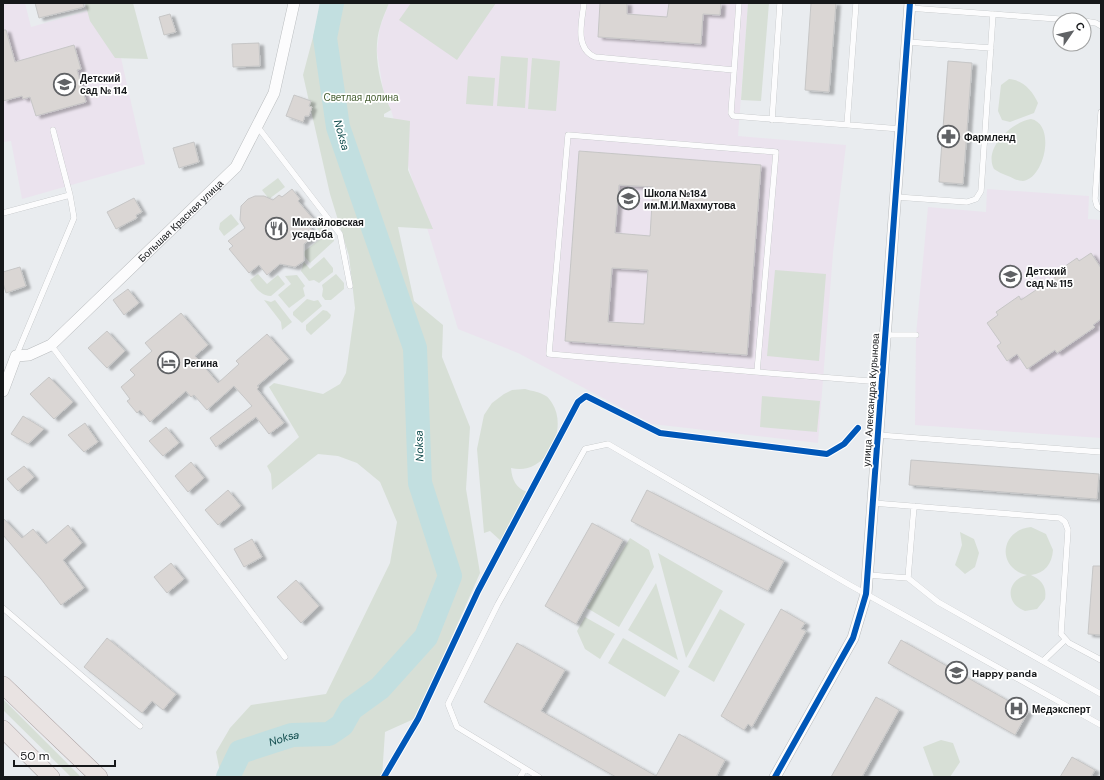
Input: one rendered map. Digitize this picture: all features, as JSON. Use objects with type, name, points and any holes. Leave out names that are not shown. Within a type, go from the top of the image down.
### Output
[{"type":"main road","points":[[3,685],[99,777]]},
{"type":"main road","points":[[3,729],[51,777]]},
{"type":"street","name":"Большая Красная улица","points":[[16,356],[29,355],[50,345],[236,167],[274,93],[294,3]]},
{"type":"street","name":"улица Александра Курынова","points":[[775,777],[854,638],[866,594],[910,5]]},
{"type":"street","points":[[3,391],[16,356]]},
{"type":"lane","points":[[584,3],[581,42],[582,46],[589,54],[595,57],[734,70]]},
{"type":"lane","points":[[739,3],[732,115],[772,120],[901,129]]},
{"type":"lane","points":[[772,120],[780,3]]},
{"type":"lane","points":[[847,125],[856,3]]},
{"type":"lane","points":[[910,5],[1052,18]]},
{"type":"lane","points":[[896,197],[967,202],[978,196],[981,191],[993,14]]},
{"type":"lane","points":[[1092,22],[1096,22],[1101,26]]},
{"type":"lane","points":[[907,42],[991,48]]},
{"type":"lane","points":[[1101,112],[1095,199],[1097,206],[1101,209]]},
{"type":"lane","points":[[257,126],[340,234],[350,286]]},
{"type":"lane","points":[[16,356],[74,218],[70,195],[53,130]]},
{"type":"lane","points":[[757,372],[776,152],[568,135],[549,354],[757,372],[882,382]]},
{"type":"lane","points":[[3,214],[70,195]]},
{"type":"lane","points":[[886,335],[916,335]]},
{"type":"lane","points":[[50,345],[285,657]]},
{"type":"lane","points":[[878,435],[1101,452]]},
{"type":"lane","points":[[539,777],[457,727],[448,704],[498,604],[584,449],[608,444],[866,594],[1101,725]]},
{"type":"lane","points":[[874,503],[1057,516],[1063,520],[1068,530],[1060,631],[1064,640],[1101,660]]},
{"type":"lane","points":[[908,578],[914,506]]},
{"type":"lane","points":[[868,575],[908,578],[938,602],[1101,694]]},
{"type":"lane","points":[[3,608],[140,726]]},
{"type":"lane","points":[[1043,661],[1064,640]]},
{"type":"lane","points":[[520,777],[525,769]]},
{"type":"shaded area","name":"Детский сад № 114","points":[[3,3],[25,3],[31,27],[109,5],[145,164],[22,199],[11,141],[3,142]]},
{"type":"shaded area","name":"Школа №184 им.М.И.Махмутова","points":[[389,3],[748,3],[738,136],[846,145],[833,253],[818,443],[652,424],[518,353],[458,329],[391,110],[384,95],[377,51],[380,27]]},
{"type":"shaded area","name":"Детский сад № 115","points":[[987,189],[1089,196],[1088,219],[1101,220],[1101,438],[915,425],[916,335],[928,207],[986,212]]},
{"type":"green space","points":[[85,3],[133,3],[148,59],[115,58],[90,21]]},
{"type":"green space","name":"Светлая долина","points":[[322,3],[389,3],[380,27],[377,47],[378,69],[391,110],[384,114],[384,117],[410,121],[408,170],[433,229],[398,227],[414,301],[443,325],[442,357],[470,427],[466,489],[480,573],[416,718],[385,732],[382,777],[221,777],[216,752],[230,728],[251,705],[326,694],[390,563],[397,522],[380,482],[357,463],[338,456],[318,454],[272,490],[271,474],[267,466],[299,437],[269,387],[274,383],[323,394],[340,384],[346,373],[355,308],[349,256],[330,194],[303,75]]},
{"type":"green space","points":[[411,3],[496,3],[457,60],[399,20]]},
{"type":"green space","points":[[748,3],[769,3],[761,101],[741,100]]},
{"type":"green space","points":[[501,56],[528,58],[525,108],[497,106]]},
{"type":"green space","points":[[532,58],[560,61],[556,111],[528,109]]},
{"type":"green space","points":[[468,76],[495,78],[493,106],[466,104]]},
{"type":"green space","points":[[1009,79],[1019,81],[1027,87],[1038,103],[1034,113],[1010,122],[1002,120],[998,111],[1001,85]]},
{"type":"green space","points":[[1031,119],[1039,123],[1043,130],[1045,151],[1037,171],[1031,178],[1021,181],[1002,174],[994,169],[992,153],[1001,137],[1016,125]]},
{"type":"green space","points":[[278,178],[285,187],[269,199],[262,190]]},
{"type":"green space","points":[[231,214],[239,224],[224,236],[219,229],[220,223]]},
{"type":"green space","points":[[324,222],[334,237],[334,241],[310,263],[302,253],[323,237],[317,228]]},
{"type":"green space","points":[[324,257],[333,268],[333,272],[319,283],[314,280],[309,281],[301,271],[304,262],[310,269]]},
{"type":"green space","points":[[775,270],[826,274],[819,361],[767,356]]},
{"type":"green space","points":[[258,274],[267,284],[278,275],[285,284],[271,296],[264,294],[254,286],[250,280]]},
{"type":"green space","points":[[336,274],[344,283],[344,289],[331,300],[325,300],[322,296],[322,285]]},
{"type":"green space","points":[[297,275],[305,286],[303,288],[305,296],[289,308],[278,295],[291,284],[285,276]]},
{"type":"green space","points":[[307,299],[314,301],[318,300],[322,306],[302,323],[293,315],[293,312]]},
{"type":"green space","points":[[264,300],[271,302],[275,300],[292,322],[282,330],[281,322]]},
{"type":"green space","points":[[323,310],[327,311],[331,315],[330,318],[311,335],[306,330],[306,325]]},
{"type":"green space","points":[[525,389],[548,398],[557,414],[558,425],[556,437],[551,449],[544,458],[535,465],[524,469],[511,468],[512,476],[517,486],[527,492],[501,541],[490,531],[484,533],[477,449],[484,415],[492,403],[512,390]]},
{"type":"green space","points":[[762,396],[820,401],[817,432],[760,427]]},
{"type":"green space","points":[[1031,527],[1046,534],[1053,550],[1051,560],[1047,567],[1036,574],[1031,575],[1043,584],[1045,599],[1037,609],[1025,611],[1018,608],[1014,603],[1011,598],[1011,592],[1015,582],[1027,575],[1017,571],[1010,565],[1006,558],[1006,550],[1008,542],[1013,535],[1021,530]]},
{"type":"green space","points":[[960,532],[974,539],[979,553],[975,567],[965,574],[955,565],[962,545]]},
{"type":"green space","points":[[630,538],[649,550],[654,567],[619,627],[587,608]]},
{"type":"green space","points":[[658,553],[723,591],[686,658]]},
{"type":"green space","points":[[656,583],[678,660],[628,630]]},
{"type":"green space","points":[[720,609],[745,624],[714,682],[688,667]]},
{"type":"green space","points":[[585,617],[615,634],[600,659],[585,649],[577,631]]},
{"type":"green space","points":[[623,638],[680,671],[665,697],[608,663]]},
{"type":"green space","points":[[3,699],[81,777],[71,777],[3,710]]},
{"type":"green space","points":[[941,740],[953,743],[960,762],[950,777],[934,777],[923,747]]},
{"type":"building","points":[[35,3],[83,3],[84,7],[39,18]]},
{"type":"building","points":[[600,3],[627,3],[627,14],[667,17],[669,3],[721,3],[720,15],[703,14],[701,44],[598,37]]},
{"type":"building","points":[[811,3],[836,3],[829,92],[805,90]]},
{"type":"building","points":[[170,14],[176,32],[164,35],[159,17]]},
{"type":"building","points":[[3,30],[6,30],[15,62],[74,45],[81,69],[77,70],[86,102],[36,116],[30,97],[23,99],[22,96],[3,101]]},
{"type":"building","points":[[259,43],[260,66],[233,67],[232,44]]},
{"type":"building","points":[[948,61],[972,63],[963,184],[939,182]]},
{"type":"building","points":[[294,95],[311,101],[309,106],[312,107],[309,116],[305,116],[303,122],[286,116]]},
{"type":"building","points":[[194,142],[199,162],[179,168],[173,148]]},
{"type":"building","points":[[579,151],[761,165],[747,355],[565,341]],"holes":[[[619,185],[653,187],[650,236],[615,233]],[[612,268],[648,270],[644,324],[608,322]]]},
{"type":"building","points":[[292,189],[300,199],[298,201],[314,220],[308,225],[316,235],[304,244],[304,261],[295,267],[280,264],[267,275],[259,265],[249,273],[229,249],[233,246],[228,241],[245,228],[240,220],[241,206],[248,199],[255,196],[264,196],[273,200],[279,195],[282,197]]},
{"type":"building","points":[[134,198],[142,212],[136,215],[137,218],[116,229],[107,212]]},
{"type":"building","points":[[1091,253],[1101,268],[1101,319],[1093,325],[1095,327],[1057,353],[1055,350],[1027,369],[1017,354],[1007,361],[997,346],[1001,343],[987,323],[998,315],[996,312],[1019,296],[1021,300],[1057,276],[1055,273],[1077,258],[1079,261]]},
{"type":"building","points":[[20,267],[26,286],[6,293],[3,283],[3,272]]},
{"type":"building","points":[[128,289],[139,303],[124,315],[113,300]]},
{"type":"building","points":[[181,313],[208,345],[195,356],[218,383],[239,364],[236,361],[267,334],[289,359],[257,386],[259,387],[257,389],[284,423],[269,434],[256,417],[216,447],[210,438],[252,406],[234,386],[207,410],[194,395],[191,397],[186,391],[150,422],[140,410],[137,413],[127,401],[130,399],[121,387],[135,375],[130,370],[152,351],[145,343]]},
{"type":"building","points":[[107,331],[125,351],[107,368],[88,348]]},
{"type":"building","points":[[49,377],[73,402],[54,419],[30,394]]},
{"type":"building","points":[[23,416],[44,429],[28,444],[11,434]]},
{"type":"building","points":[[85,423],[98,442],[84,452],[68,435]]},
{"type":"building","points":[[166,427],[179,443],[163,456],[149,441]]},
{"type":"building","points":[[911,460],[1099,474],[1097,499],[909,485]]},
{"type":"building","points":[[191,462],[204,478],[188,492],[175,476]]},
{"type":"building","points":[[24,466],[34,477],[18,491],[7,479]]},
{"type":"building","points":[[228,490],[241,506],[218,525],[205,510]]},
{"type":"building","points":[[647,490],[784,561],[768,591],[631,521]]},
{"type":"building","points":[[3,518],[22,538],[33,529],[46,544],[68,525],[82,543],[63,560],[84,588],[61,605],[3,535]]},
{"type":"building","points":[[592,523],[623,540],[576,624],[545,606]]},
{"type":"building","points":[[252,539],[262,557],[244,567],[234,549]]},
{"type":"building","points":[[171,563],[184,579],[167,593],[154,577]]},
{"type":"building","points":[[1093,566],[1101,566],[1101,635],[1088,634]]},
{"type":"building","points":[[296,580],[319,606],[301,623],[277,597]]},
{"type":"building","points":[[781,609],[805,623],[801,629],[806,631],[752,727],[748,724],[744,730],[721,716]]},
{"type":"building","points":[[107,638],[176,694],[163,710],[152,701],[142,713],[84,667]]},
{"type":"building","points":[[901,640],[1028,712],[1015,735],[888,663]]},
{"type":"building","points":[[517,643],[565,670],[541,711],[656,776],[679,734],[725,760],[716,777],[616,777],[484,702]]},
{"type":"building","points":[[876,697],[899,710],[862,777],[831,777]]},
{"type":"building","points":[[1072,757],[1095,770],[1091,777],[1060,777]]},
{"type":"waterway","name":"Noksa","points":[[228,777],[240,752],[292,735],[329,734],[342,725],[351,709],[380,688],[426,637],[450,576],[420,483],[415,348],[338,127],[325,38],[332,3]]},
{"type":"cycle path","points":[[775,777],[853,638],[866,594],[910,3]]},
{"type":"cycle path","points":[[384,777],[418,719],[478,591],[578,402],[586,396],[660,433],[827,454],[844,444],[858,428]]},
{"type":"place","name":"Детский сад № 114","points":[[65,84]]},
{"type":"place","name":"Фармленд","points":[[948,137]]},
{"type":"place","name":"Школа №184 им.М.И.Махмутова","points":[[629,199]]},
{"type":"place","name":"Михайловская усадьба","points":[[276,228]]},
{"type":"place","name":"Детский сад № 115","points":[[1011,277]]},
{"type":"place","name":"Регина","points":[[169,363]]},
{"type":"place","name":"Happy panda","points":[[956,673]]},
{"type":"place","name":"Медэксперт","points":[[1017,709]]}]
